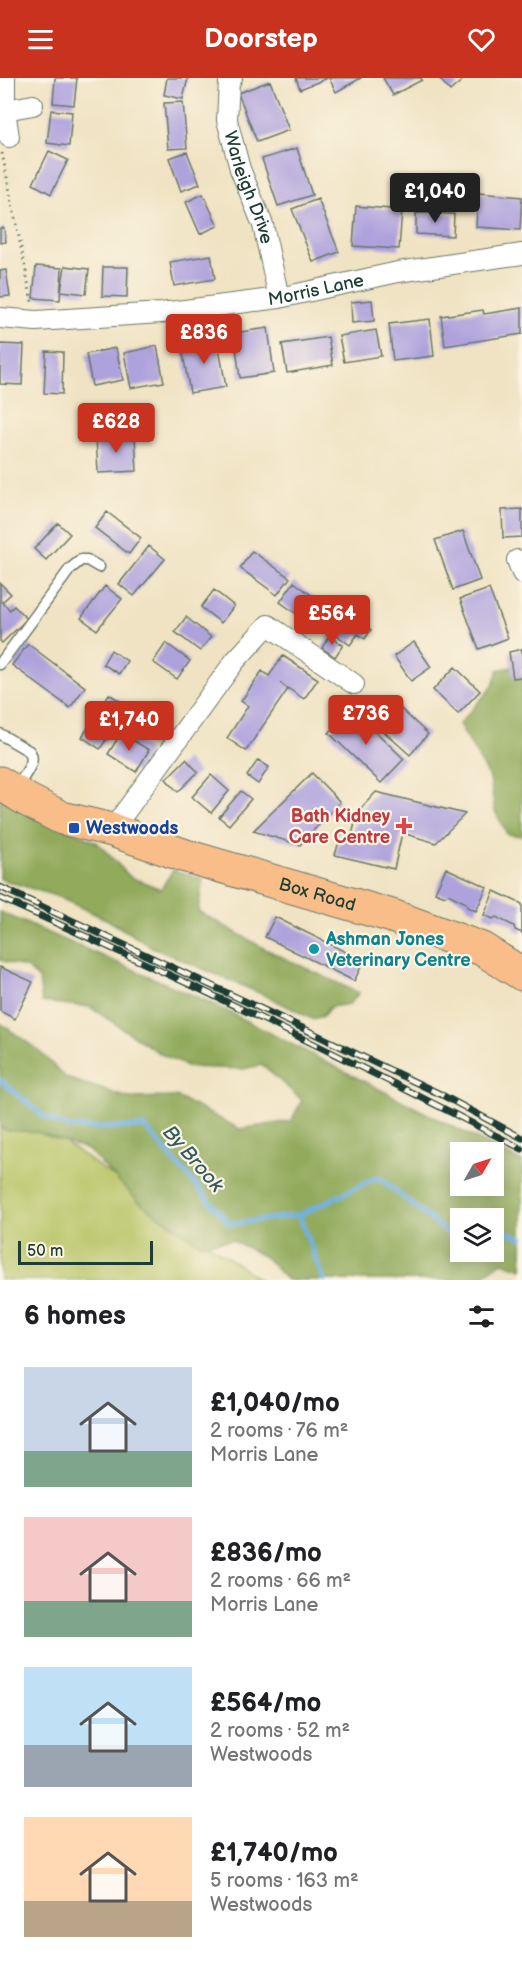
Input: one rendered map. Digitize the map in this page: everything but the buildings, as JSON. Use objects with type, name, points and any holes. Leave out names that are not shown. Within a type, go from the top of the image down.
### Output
[{"type":"highway","name":"Box Road","points":[[8,774],[109,829],[186,856],[434,930],[482,950],[522,974]]},
{"type":"street","points":[[6,78],[7,123]]},
{"type":"street","name":"Warleigh Drive","points":[[232,78],[229,82],[227,120],[240,169],[263,225],[279,298]]},
{"type":"street","points":[[7,123],[33,105]]},
{"type":"street","name":"Morris Lane","points":[[0,318],[36,321],[161,313],[279,298],[398,272],[522,254]]},
{"type":"street","points":[[109,829],[234,661],[268,625],[354,684]]},
{"type":"lane","points":[[0,664],[70,569],[81,560],[87,560],[99,567]]},
{"type":"lane","points":[[0,734],[32,755],[32,762],[8,774]]},
{"type":"path","points":[[7,123],[0,142],[33,308]]},
{"type":"green space","points":[[511,667],[522,674],[522,836],[507,834],[495,811],[490,778],[459,724],[493,686],[498,670]]},
{"type":"green space","points":[[0,794],[98,843],[130,877],[161,889],[173,870],[203,879],[198,911],[265,949],[359,993],[349,1004],[330,1007],[323,1016],[312,1019],[271,998],[152,947],[108,920],[56,896],[0,879]]},
{"type":"green space","points":[[0,912],[213,1004],[483,1142],[450,1142],[450,1196],[504,1196],[504,1153],[522,1162],[522,1269],[502,1262],[477,1280],[287,1280],[265,1257],[232,1240],[200,1244],[139,1202],[88,1150],[37,1132],[5,1130],[0,1127],[0,1023],[38,1050],[66,1078],[129,1098],[177,1097],[240,1129],[291,1121],[302,1100],[262,1065],[243,1069],[188,1067],[161,1054],[90,1007],[42,1002],[39,979],[27,968],[0,960]]},
{"type":"green space","points":[[0,1121],[43,1127],[260,1280],[0,1280]]},
{"type":"waterway","name":"By Brook","points":[[0,1080],[43,1116],[69,1128],[145,1127],[230,1224],[299,1215],[378,1177],[450,1234]]},
{"type":"waterway","name":"By Brook","points":[[299,1215],[324,1280]]},
{"type":"waterway","name":"By Brook","points":[[504,1230],[522,1238]]},
{"type":"railway","points":[[0,887],[440,1094],[522,1138]]},
{"type":"railway","points":[[0,898],[263,1019],[522,1149]]},
{"type":"place","name":"Bath Kidney Care Centre","points":[[404,826]]},
{"type":"place","name":"Westwoods","points":[[74,828]]},
{"type":"place","name":"Ashman Jones Veterinary Centre","points":[[314,949]]}]
